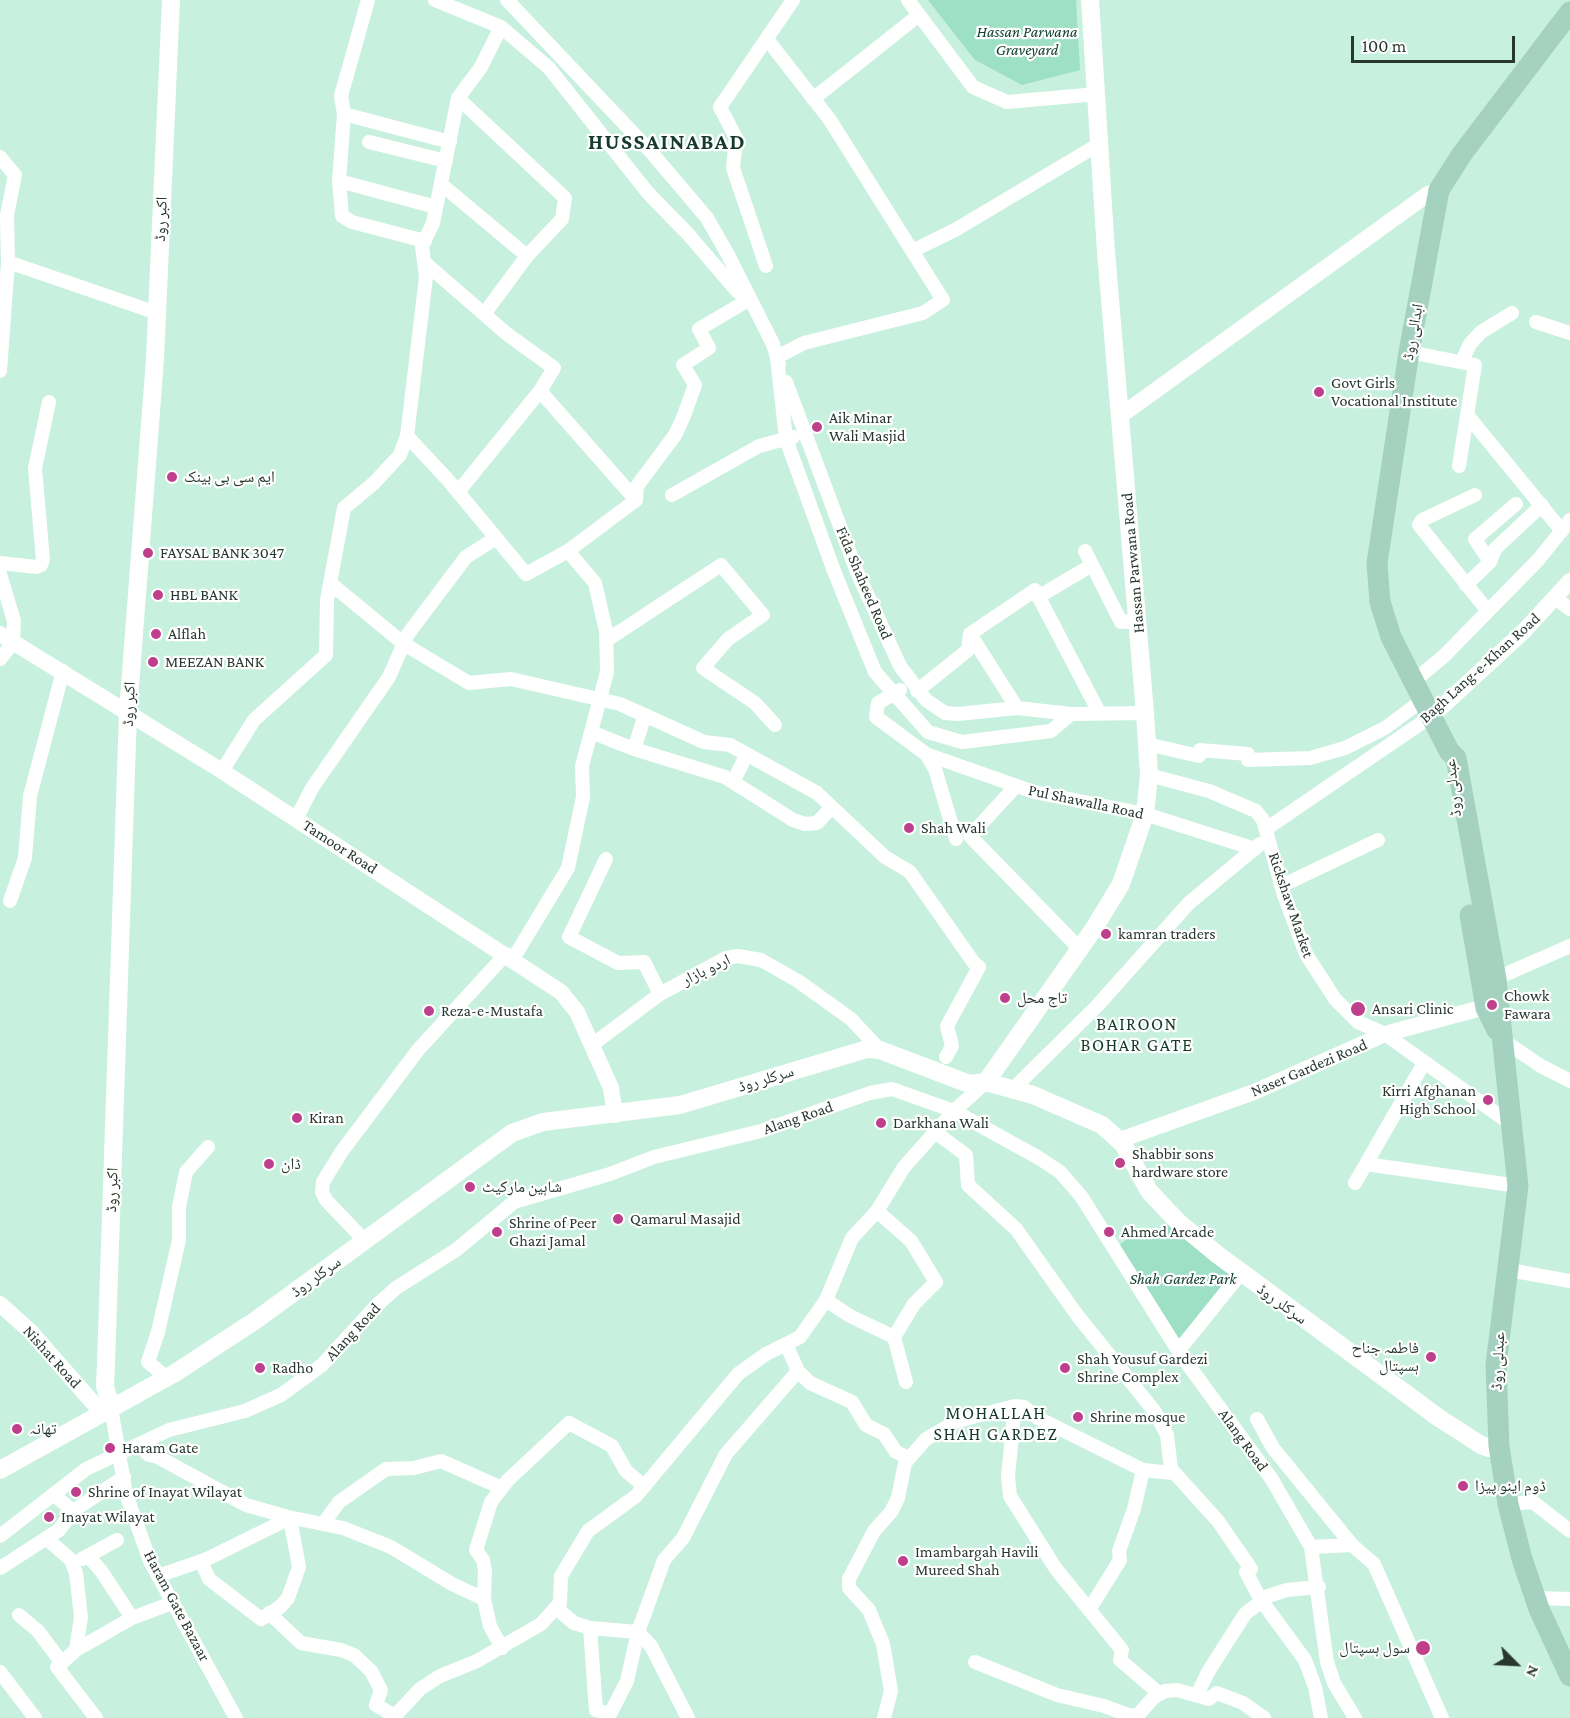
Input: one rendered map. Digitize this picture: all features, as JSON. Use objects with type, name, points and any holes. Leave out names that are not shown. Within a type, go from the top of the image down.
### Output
[{"type":"main road","name":"اکبر روڈ","points":[[106,1411],[128,712],[157,313],[171,0]]},
{"type":"main road","name":"Hassan Parwana Road","points":[[986,1082],[1080,949],[1121,884],[1145,814],[1149,775],[1106,252],[1101,143],[1090,0]]},
{"type":"main road","name":"ابدالی روڈ","points":[[1449,751],[1384,620],[1377,563],[1409,352],[1439,190],[1462,154],[1570,12]]},
{"type":"main road","name":"عبدلی روڈ","points":[[1449,751],[1448,763],[1492,1005],[1501,1038],[1518,1186],[1496,1365],[1499,1446],[1508,1504],[1522,1559],[1535,1598],[1570,1676]]},
{"type":"main road","name":"سرکلر روڈ","points":[[0,1470],[167,1378],[256,1320],[512,1133],[543,1122],[615,1115],[680,1105],[856,1052],[879,1050],[964,1082],[986,1082],[1013,1089],[1102,1125],[1120,1140],[1149,1191],[1178,1222],[1241,1273],[1439,1418],[1481,1445],[1489,1448],[1499,1446]]},
{"type":"street","points":[[368,0],[342,96],[344,114],[339,181],[342,216],[352,222],[425,241]]},
{"type":"street","points":[[407,436],[458,492],[526,574],[568,552],[636,500],[637,486],[675,435],[695,385],[683,365],[710,348],[699,329],[750,299],[737,291],[688,234],[648,193],[549,68],[501,27],[435,0]]},
{"type":"street","name":"Fida Shaheed Road","points":[[507,0],[682,186],[706,218],[727,253],[777,357],[861,582],[896,657],[915,687],[945,713],[1017,708],[1071,714],[1145,713]]},
{"type":"street","points":[[766,266],[733,168],[736,138],[720,106],[793,0]]},
{"type":"street","points":[[908,0],[973,87],[1007,102],[1097,94]]},
{"type":"street","points":[[813,99],[919,15]]},
{"type":"street","points":[[222,771],[254,720],[326,655],[330,583],[344,508],[374,483],[400,455],[407,436],[425,288],[422,246],[433,224],[458,98],[481,67],[501,27]]},
{"type":"street","points":[[767,39],[813,99],[943,300],[924,313],[804,343],[777,357],[786,439],[834,571],[875,672],[928,732],[962,742],[1051,730],[1071,714]]},
{"type":"street","points":[[458,98],[564,198],[562,219],[527,256],[484,314]]},
{"type":"street","points":[[344,114],[450,142]]},
{"type":"street","points":[[369,142],[446,161]]},
{"type":"street","points":[[912,251],[955,230],[1101,143]]},
{"type":"street","points":[[0,157],[15,175],[7,215],[8,262],[0,371]]},
{"type":"street","points":[[339,181],[436,207]]},
{"type":"street","points":[[441,184],[527,256]]},
{"type":"street","points":[[1120,416],[1428,194],[1439,190]]},
{"type":"street","points":[[8,262],[157,313]]},
{"type":"street","points":[[424,262],[484,314],[554,368],[540,391],[458,492]]},
{"type":"street","points":[[1462,361],[1470,344],[1481,332],[1512,313]]},
{"type":"street","points":[[1536,322],[1570,333]]},
{"type":"street","points":[[1409,352],[1472,363],[1475,368],[1459,466]]},
{"type":"street","points":[[540,391],[636,500]]},
{"type":"street","points":[[0,563],[36,567],[41,565],[43,560],[35,468],[49,402]]},
{"type":"street","points":[[1147,744],[1199,756],[1200,750],[1248,754],[1248,760],[1310,758],[1345,748],[1386,728],[1424,698],[1444,656],[1539,559],[1566,525],[1542,505],[1468,416]]},
{"type":"street","points":[[672,495],[759,446],[804,434]]},
{"type":"street","points":[[1475,495],[1422,520],[1419,525],[1487,610]]},
{"type":"street","points":[[1490,562],[1475,539],[1516,504]]},
{"type":"street","points":[[1466,585],[1490,562],[1495,549],[1542,505]]},
{"type":"street","points":[[296,819],[312,788],[389,677],[408,634],[466,557],[496,538]]},
{"type":"street","points":[[1085,551],[1121,622],[1138,621]]},
{"type":"street","points":[[365,1241],[326,1200],[322,1192],[322,1182],[418,1050],[509,956],[568,868],[583,797],[582,766],[607,672],[607,640],[595,583],[568,552]]},
{"type":"street","points":[[607,640],[721,565],[762,615],[728,639],[703,668],[754,703],[775,725]]},
{"type":"street","points":[[1038,597],[1092,565]]},
{"type":"street","points":[[0,574],[14,621],[0,659]]},
{"type":"street","name":"Bagh Lang-e-Khan Road","points":[[1013,1089],[1097,1006],[1189,903],[1255,849],[1267,832],[1424,698],[1524,631],[1570,581]]},
{"type":"street","points":[[330,583],[404,644],[469,683],[511,679],[620,704],[704,742],[730,745],[817,793],[885,857],[910,872],[979,967],[947,1026],[952,1046],[946,1057]]},
{"type":"street","points":[[1017,708],[970,634],[1035,590],[1100,714]]},
{"type":"street","points":[[1554,598],[1570,609]]},
{"type":"street","name":"Pul Shawalla Road","points":[[970,634],[968,650],[915,687],[894,694],[878,703],[876,717],[926,754],[1016,786],[1048,795],[1145,814],[1255,849]]},
{"type":"street","name":"Tamoor Road","points":[[6,638],[222,771],[561,992],[577,1012],[611,1088],[615,1115]]},
{"type":"street","points":[[10,901],[25,858],[30,796],[63,671]]},
{"type":"street","points":[[634,748],[645,715]]},
{"type":"street","points":[[591,732],[725,777],[793,820],[805,824],[817,823],[832,807]]},
{"type":"street","points":[[732,782],[747,754]]},
{"type":"street","points":[[926,754],[935,769],[956,839]]},
{"type":"street","name":"Rickshaw Market","points":[[1149,775],[1209,791],[1247,805],[1256,811],[1267,832],[1281,886],[1306,954],[1319,978],[1335,999],[1358,1022],[1386,1035],[1511,1124]]},
{"type":"street","points":[[1016,786],[972,831],[971,839],[1080,949]]},
{"type":"street","points":[[1281,886],[1378,840]]},
{"type":"street","points":[[606,859],[569,937],[618,963],[644,962],[660,994]]},
{"type":"street","points":[[1489,982],[1570,946]]},
{"type":"street","name":"اردو بازار","points":[[592,1045],[660,994],[726,957],[738,956],[761,960],[798,981],[851,1019],[879,1050]]},
{"type":"street","name":"Naser Gardezi Road","points":[[1120,1140],[1254,1092],[1386,1035],[1492,1005]]},
{"type":"street","points":[[1501,1038],[1540,1066],[1570,1081]]},
{"type":"street","points":[[1355,1183],[1424,1063]]},
{"type":"street","points":[[269,1613],[301,1643],[341,1650],[354,1655],[371,1671],[381,1690],[376,1705],[394,1717],[420,1689],[440,1676],[502,1648],[541,1624],[560,1604],[561,1576],[588,1531],[636,1496],[738,1374],[766,1354],[800,1337],[826,1300],[852,1238],[877,1211],[904,1167],[954,1111],[986,1082]]},
{"type":"street","name":"Alang Road","points":[[0,1536],[86,1469],[169,1430],[245,1411],[281,1395],[322,1365],[377,1305],[396,1288],[456,1250],[514,1202],[610,1174],[654,1157],[761,1131],[870,1093],[892,1089],[954,1111],[1060,1172],[1081,1196],[1179,1350],[1271,1478],[1311,1546],[1319,1587],[1327,1662],[1334,1683],[1355,1718]]},
{"type":"street","points":[[935,1132],[966,1155],[968,1185],[1016,1229],[1077,1315],[1155,1412],[1167,1435],[1167,1459],[1173,1473],[1218,1521],[1239,1550],[1251,1569],[1246,1572],[1262,1600],[1305,1660],[1321,1718]]},
{"type":"street","points":[[167,1378],[148,1362],[158,1332],[179,1239],[179,1208],[186,1172],[208,1147]]},
{"type":"street","points":[[1366,1164],[1518,1186]]},
{"type":"street","points":[[877,1211],[910,1241],[936,1282],[915,1304],[894,1337],[906,1382]]},
{"type":"street","points":[[1509,1270],[1570,1281]]},
{"type":"street","points":[[1179,1350],[1241,1273]]},
{"type":"street","points":[[826,1300],[850,1316],[894,1337]]},
{"type":"street","name":"Nishat Road","points":[[0,1304],[31,1332],[106,1411]]},
{"type":"street","points":[[786,1344],[798,1371],[810,1383],[852,1402],[866,1425],[884,1434],[896,1452],[909,1458]]},
{"type":"street","points":[[590,1628],[596,1710],[609,1716],[627,1681],[638,1632],[664,1560],[683,1538],[721,1461],[757,1416],[798,1371]]},
{"type":"street","points":[[884,1718],[891,1691],[883,1644],[869,1610],[849,1588],[849,1578],[874,1531],[891,1512],[902,1483],[902,1472],[909,1458],[926,1438],[957,1421],[987,1411],[1015,1406],[1024,1407],[1038,1418],[1143,1470],[1173,1473]]},
{"type":"street","points":[[1015,1406],[1008,1476],[1010,1496],[1056,1569],[1122,1650],[1120,1660],[1160,1694]]},
{"type":"street","name":"Haram Gate Bazaar","points":[[106,1411],[120,1455],[126,1494],[146,1550],[172,1603],[236,1718]]},
{"type":"street","points":[[1257,1419],[1273,1448],[1352,1545],[1374,1564],[1383,1578],[1407,1644],[1442,1718]]},
{"type":"street","points":[[502,1648],[490,1626],[484,1599],[483,1560],[476,1550],[491,1502],[502,1488],[569,1423],[612,1446],[626,1471],[644,1486]]},
{"type":"street","points":[[139,1445],[149,1455],[158,1457],[246,1505],[290,1518],[343,1528],[391,1546],[452,1584],[484,1599]]},
{"type":"street","points":[[323,1524],[339,1502],[386,1469],[414,1468],[441,1461],[502,1488]]},
{"type":"street","points":[[1089,1610],[1120,1560],[1119,1551],[1134,1509],[1143,1470]]},
{"type":"street","points":[[0,1568],[59,1530],[73,1511],[124,1477]]},
{"type":"street","points":[[54,1495],[73,1511]]},
{"type":"street","points":[[1508,1504],[1533,1502],[1570,1531]]},
{"type":"street","points":[[158,1576],[201,1562],[290,1518]]},
{"type":"street","points":[[201,1562],[210,1579],[261,1618],[280,1607],[288,1598],[299,1567],[290,1518]]},
{"type":"street","points":[[46,1538],[71,1560],[81,1604],[76,1650]]},
{"type":"street","points":[[71,1560],[89,1557],[117,1540]]},
{"type":"street","points":[[1311,1546],[1352,1545]]},
{"type":"street","points":[[89,1557],[102,1572],[132,1618]]},
{"type":"street","points":[[1197,1695],[1208,1672],[1238,1625],[1262,1600],[1287,1590],[1319,1587]]},
{"type":"street","points":[[1535,1598],[1570,1599]]},
{"type":"street","points":[[96,1718],[57,1666],[76,1650],[132,1618],[172,1603]]},
{"type":"street","points":[[556,1608],[574,1623],[590,1628],[638,1632],[651,1645],[688,1718]]},
{"type":"street","points":[[19,1615],[38,1631],[62,1663]]},
{"type":"street","points":[[975,1662],[1057,1695],[1104,1706],[1131,1717],[1139,1714],[1160,1694],[1177,1690],[1209,1699],[1217,1693],[1221,1694],[1243,1703],[1264,1718]]},
{"type":"street","points":[[0,1672],[35,1718]]},
{"type":"green space","name":"Hassan Parwana Graveyard","points":[[928,0],[1076,0],[1080,70],[1022,85],[975,60]]},
{"type":"green space","name":"Shah Gardez Park","points":[[1175,1218],[1241,1273],[1179,1350],[1115,1248],[1138,1231],[1145,1240]]},
{"type":"place","name":"Govt Girls Vocational Institute","points":[[1319,392]]},
{"type":"place","name":"Aik Minar Wali Masjid","points":[[817,427]]},
{"type":"place","name":"ایم سی بی بینک","points":[[172,477]]},
{"type":"place","name":"FAYSAL BANK 3047","points":[[148,553]]},
{"type":"place","name":"HBL BANK","points":[[158,595]]},
{"type":"place","name":"Alflah","points":[[156,634]]},
{"type":"place","name":"MEEZAN BANK","points":[[153,662]]},
{"type":"place","name":"Shah Wali","points":[[909,828]]},
{"type":"place","name":"kamran traders","points":[[1106,934]]},
{"type":"place","name":"تاج محل","points":[[1005,998]]},
{"type":"place","name":"Chowk Fawara","points":[[1492,1005]]},
{"type":"place","name":"Ansari Clinic","points":[[1358,1009]]},
{"type":"place","name":"Reza-e-Mustafa","points":[[429,1011]]},
{"type":"place","name":"Kirri Afghanan High School","points":[[1488,1100]]},
{"type":"place","name":"Kiran","points":[[297,1118]]},
{"type":"place","name":"Darkhana Wali","points":[[881,1123]]},
{"type":"place","name":"Shabbir sons hardware store","points":[[1120,1163]]},
{"type":"place","name":"ڈان","points":[[269,1164]]},
{"type":"place","name":"شاہین مارکیٹ","points":[[470,1187]]},
{"type":"place","name":"Qamarul Masajid","points":[[618,1219]]},
{"type":"place","name":"Shrine of Peer Ghazi Jamal","points":[[497,1232]]},
{"type":"place","name":"Ahmed Arcade","points":[[1109,1232]]},
{"type":"place","name":"فاطمہ جناح ہسپتال","points":[[1431,1357]]},
{"type":"place","name":"Radho","points":[[260,1368]]},
{"type":"place","name":"Shah Yousuf Gardezi Shrine Complex","points":[[1065,1368]]},
{"type":"place","name":"Shrine mosque","points":[[1078,1417]]},
{"type":"place","name":"تھانہ","points":[[17,1429]]},
{"type":"place","name":"Haram Gate","points":[[110,1448]]},
{"type":"place","name":"ڈوم اینو پیزا","points":[[1463,1486]]},
{"type":"place","name":"Shrine of Inayat Wilayat","points":[[76,1492]]},
{"type":"place","name":"Inayat Wilayat","points":[[49,1517]]},
{"type":"place","name":"Imambargah Havili Mureed Shah","points":[[903,1561]]},
{"type":"place","name":"سول ہسپتال","points":[[1423,1648]]},
{"type":"district","name":"HUSSAINABAD","points":[[667,142]]},
{"type":"district","name":"BAIROON BOHAR GATE","points":[[1137,1034]]},
{"type":"district","name":"MOHALLAH SHAH GARDEZ","points":[[996,1423]]}]
